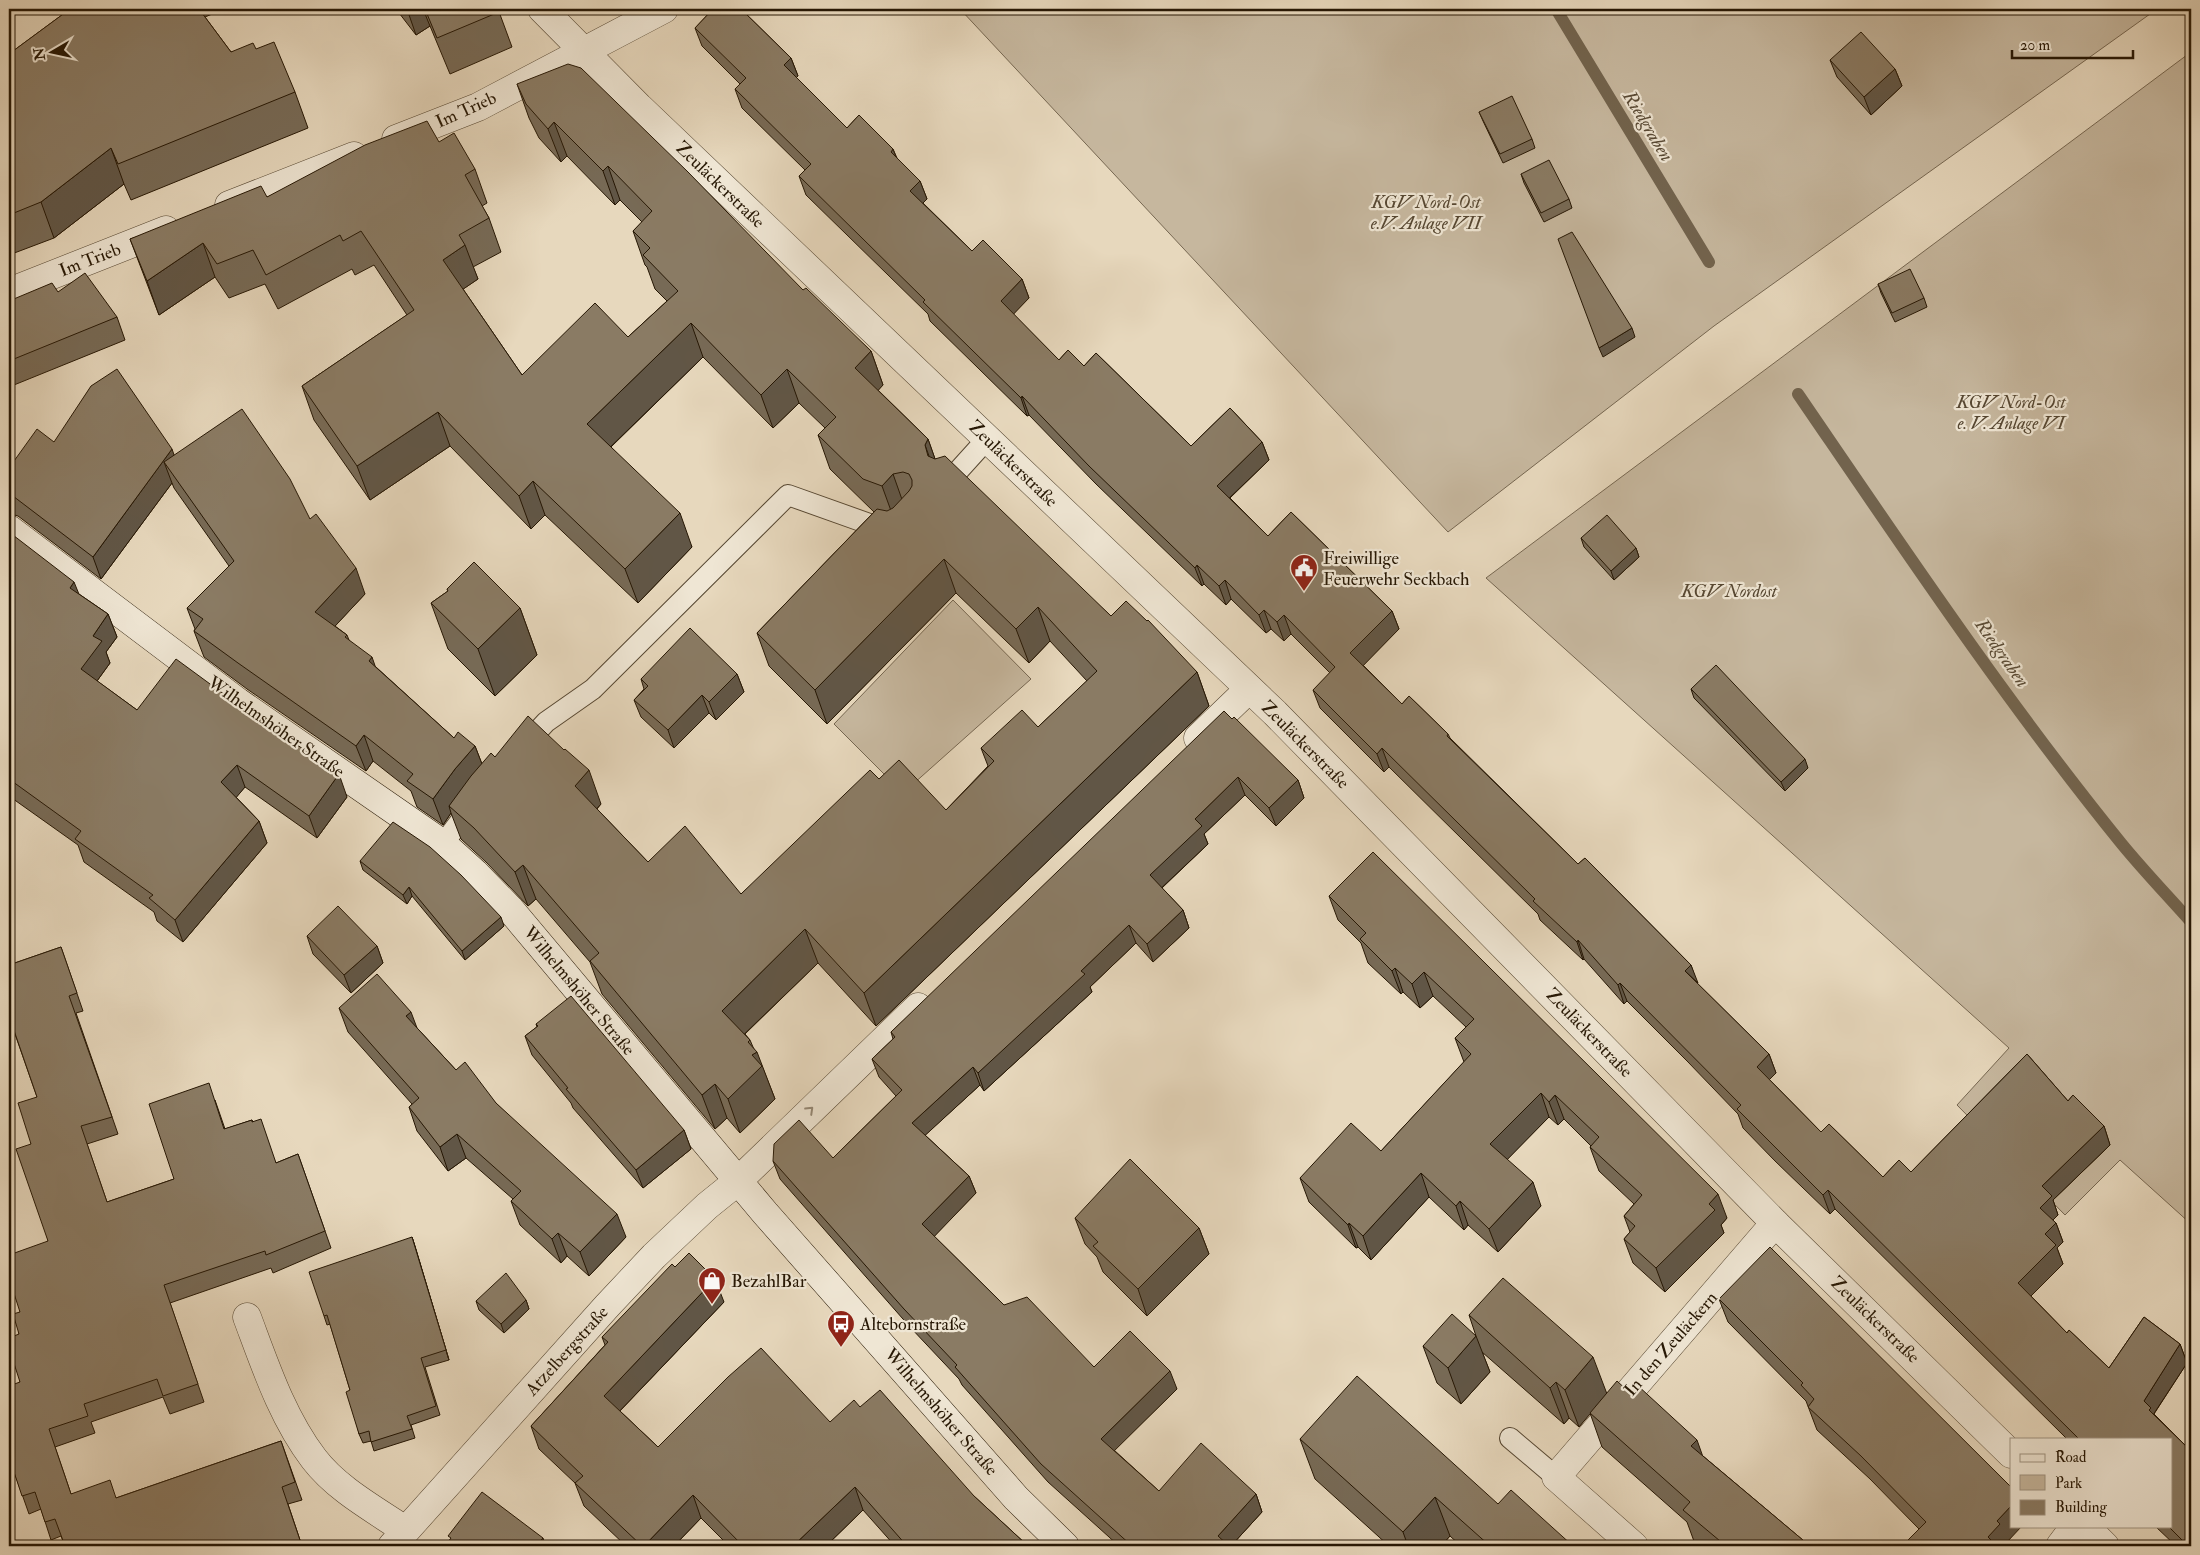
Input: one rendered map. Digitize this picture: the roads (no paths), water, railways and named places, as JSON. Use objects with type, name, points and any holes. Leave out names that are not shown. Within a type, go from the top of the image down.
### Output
[{"type":"street","name":"Zeuläckerstraße","points":[[542,9],[639,107],[1275,712],[1775,1223],[2010,1453]]},
{"type":"street","name":"Im Trieb","points":[[9,292],[478,107],[664,9]]},
{"type":"street","name":"Wilhelmshöher Straße","points":[[9,529],[238,702],[442,844],[475,873],[510,909],[738,1181],[979,1458],[1065,1546]]},
{"type":"street","points":[[1178,758],[1249,689]]},
{"type":"street","points":[[738,1181],[934,991]]},
{"type":"street","name":"Atzelbergstraße","points":[[247,1317],[268,1375],[283,1406],[315,1460],[398,1538],[654,1256],[706,1206],[738,1181]]},
{"type":"street","name":"In den Zeuläckern","points":[[1556,1477],[1775,1223]]},
{"type":"street","points":[[1556,1477],[1634,1546]]},
{"type":"street","points":[[2060,1546],[2074,1528]]},
{"type":"street","points":[[2087,1528],[2105,1546]]},
{"type":"lane","points":[[948,481],[987,439]]},
{"type":"lane","points":[[507,765],[546,722],[593,689],[788,495],[897,534],[908,523]]},
{"type":"lane","points":[[442,844],[487,787]]},
{"type":"lane","points":[[1510,1438],[1556,1477]]},
{"type":"waterway","name":"Riedgraben","points":[[1556,9],[1709,262]]},
{"type":"waterway","name":"Riedgraben","points":[[1798,394],[1955,622],[2036,734],[2121,843],[2191,922]]},
{"type":"place","name":"Freiwillige Feuerwehr Seckbach","points":[[1304,592]]},
{"type":"place","name":"BezahlBar","points":[[712,1305]]},
{"type":"place","name":"Altebornstraße","points":[[841,1348]]},
{"type":"park label","name":"KGV Nord-Ost e.V. Anlage VII","points":[[1426,212]]},
{"type":"park label","name":"KGV Nord-Ost e. V. Anlage VI","points":[[2011,412]]},
{"type":"park label","name":"KGV Nordost","points":[[1729,591]]}]
